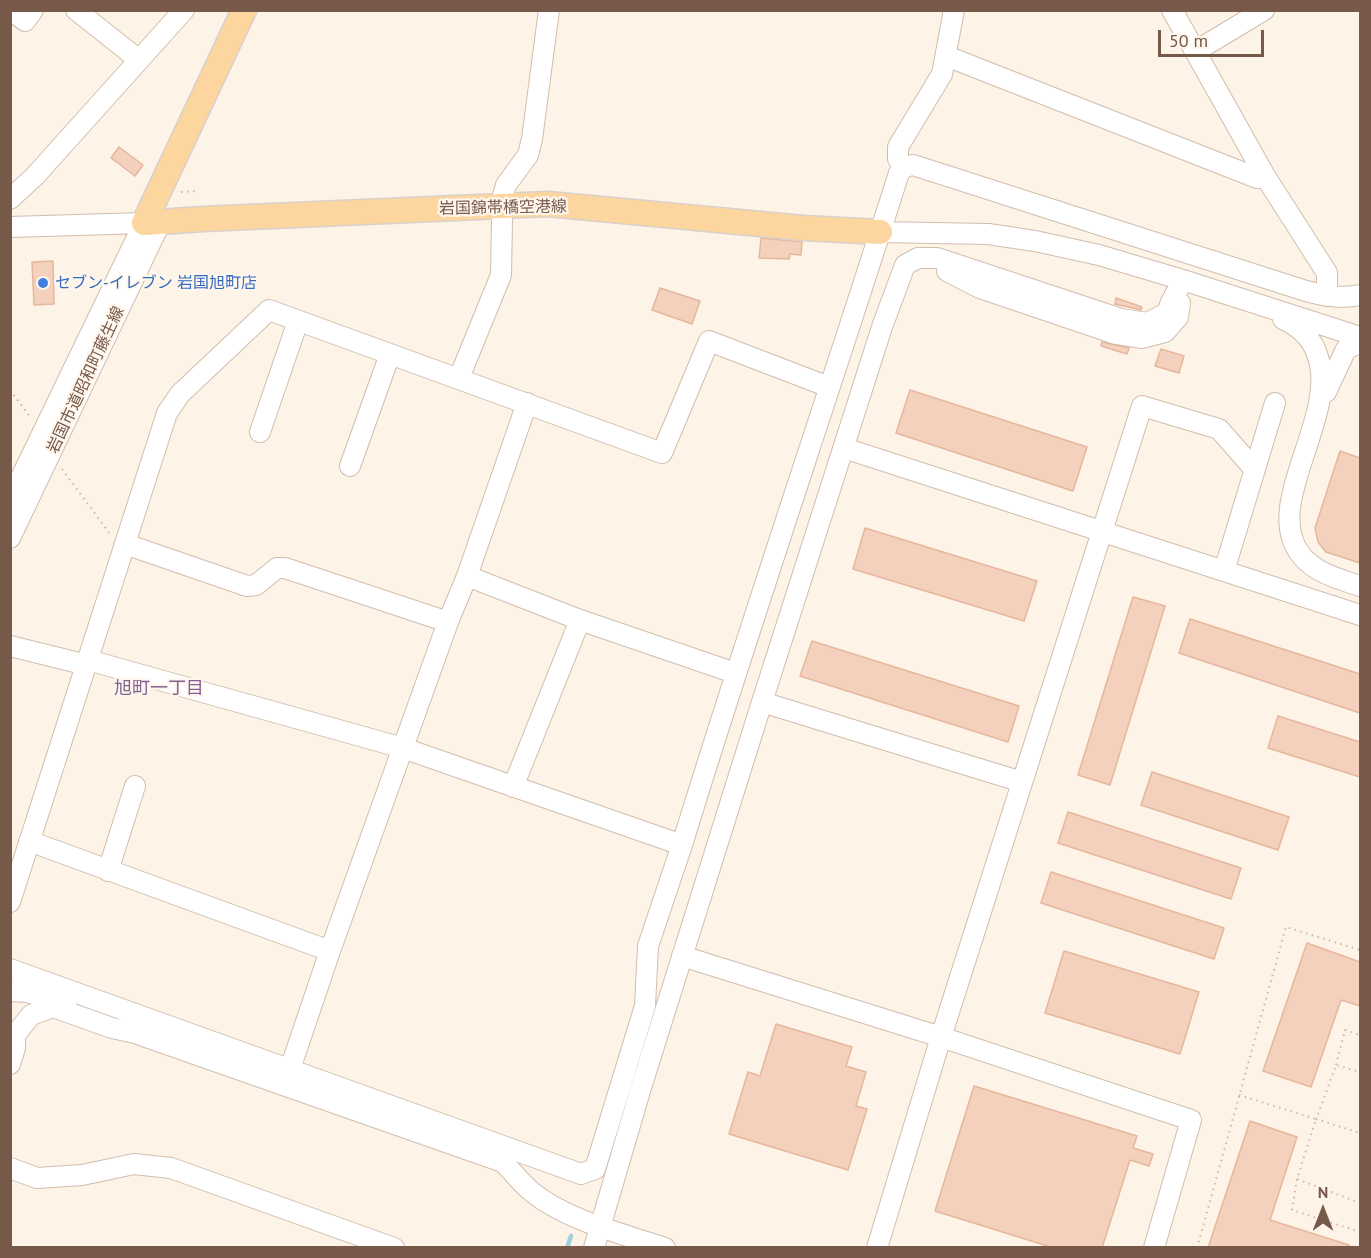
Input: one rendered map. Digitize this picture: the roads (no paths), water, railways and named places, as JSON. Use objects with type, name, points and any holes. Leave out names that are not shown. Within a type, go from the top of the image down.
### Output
[{"type":"main road","points":[[153,222],[244,10]]},
{"type":"main road","points":[[153,222],[260,10]]},
{"type":"main road","name":"岩国錦帯橋空港線","points":[[153,222],[548,204],[803,228],[876,241]]},
{"type":"street","points":[[11,10],[25,21],[33,10]]},
{"type":"street","points":[[76,10],[139,60]]},
{"type":"street","points":[[10,199],[35,176],[184,10]]},
{"type":"street","points":[[459,378],[501,275],[502,219],[500,206],[506,185],[528,155],[532,139],[549,10]]},
{"type":"street","points":[[904,167],[898,159],[898,147],[942,74],[954,10]]},
{"type":"street","points":[[1172,10],[1265,176],[1327,273],[1327,296]]},
{"type":"street","points":[[1196,51],[1264,10]]},
{"type":"street","points":[[946,57],[954,58],[1257,178],[1265,176]]},
{"type":"street","points":[[10,969],[581,1174],[595,1168],[645,1006],[648,946],[876,241],[899,173],[904,167],[913,165],[1327,296],[1360,295]]},
{"type":"street","points":[[10,227],[153,222]]},
{"type":"street","name":"岩国市道昭和町藤生線","points":[[10,500],[153,222]]},
{"type":"street","name":"岩国市道昭和町藤生線","points":[[10,538],[48,460],[153,222]]},
{"type":"street","points":[[876,241],[987,234],[1035,241],[1099,255],[1360,337]]},
{"type":"street","points":[[594,1248],[640,1091],[762,702],[898,283],[909,273],[923,267],[938,267],[980,288],[1116,334],[1141,338],[1165,332],[1178,317],[1183,280]]},
{"type":"street","points":[[1205,288],[1230,301],[1285,320],[1303,331],[1315,347],[1322,369],[1323,383],[1317,414],[1288,513],[1290,534],[1300,554],[1316,569],[1334,578],[1360,586]]},
{"type":"street","points":[[10,902],[167,413],[180,394],[270,310],[662,453],[709,341],[829,387]]},
{"type":"street","points":[[260,432],[298,321]]},
{"type":"street","points":[[1317,414],[1346,349],[1360,343]]},
{"type":"street","points":[[350,466],[390,354]]},
{"type":"street","points":[[290,1069],[402,748],[467,576],[527,403]]},
{"type":"street","points":[[1224,571],[1275,403]]},
{"type":"street","points":[[877,1248],[941,1037],[1142,406],[1218,429],[1255,470]]},
{"type":"street","points":[[844,448],[1360,615]]},
{"type":"street","points":[[124,546],[131,546],[247,586],[256,585],[277,568],[285,568],[448,622]]},
{"type":"street","points":[[467,576],[580,620],[735,673]]},
{"type":"street","points":[[513,787],[580,620]]},
{"type":"street","points":[[10,646],[88,662],[402,748],[682,845]]},
{"type":"street","points":[[762,702],[1022,782]]},
{"type":"street","points":[[108,871],[135,786]]},
{"type":"street","points":[[29,841],[330,951]]},
{"type":"street","points":[[682,956],[941,1037],[1191,1120],[1154,1248]]},
{"type":"street","points":[[10,991],[27,992],[116,1021],[135,1033]]},
{"type":"street","points":[[10,1064],[15,1048],[13,1034],[31,1015],[53,1007],[112,1028],[135,1033],[503,1162],[532,1192],[555,1207],[601,1227],[665,1248]]},
{"type":"street","points":[[10,1168],[37,1178],[82,1175],[134,1164],[171,1168],[394,1248]]},
{"type":"waterway","points":[[567,1248],[571,1236]]},
{"type":"place","name":"セブン-イレブン 岩国旭町店","points":[[43,283]]},
{"type":"district","name":"旭町一丁目","points":[[159,689]]}]
